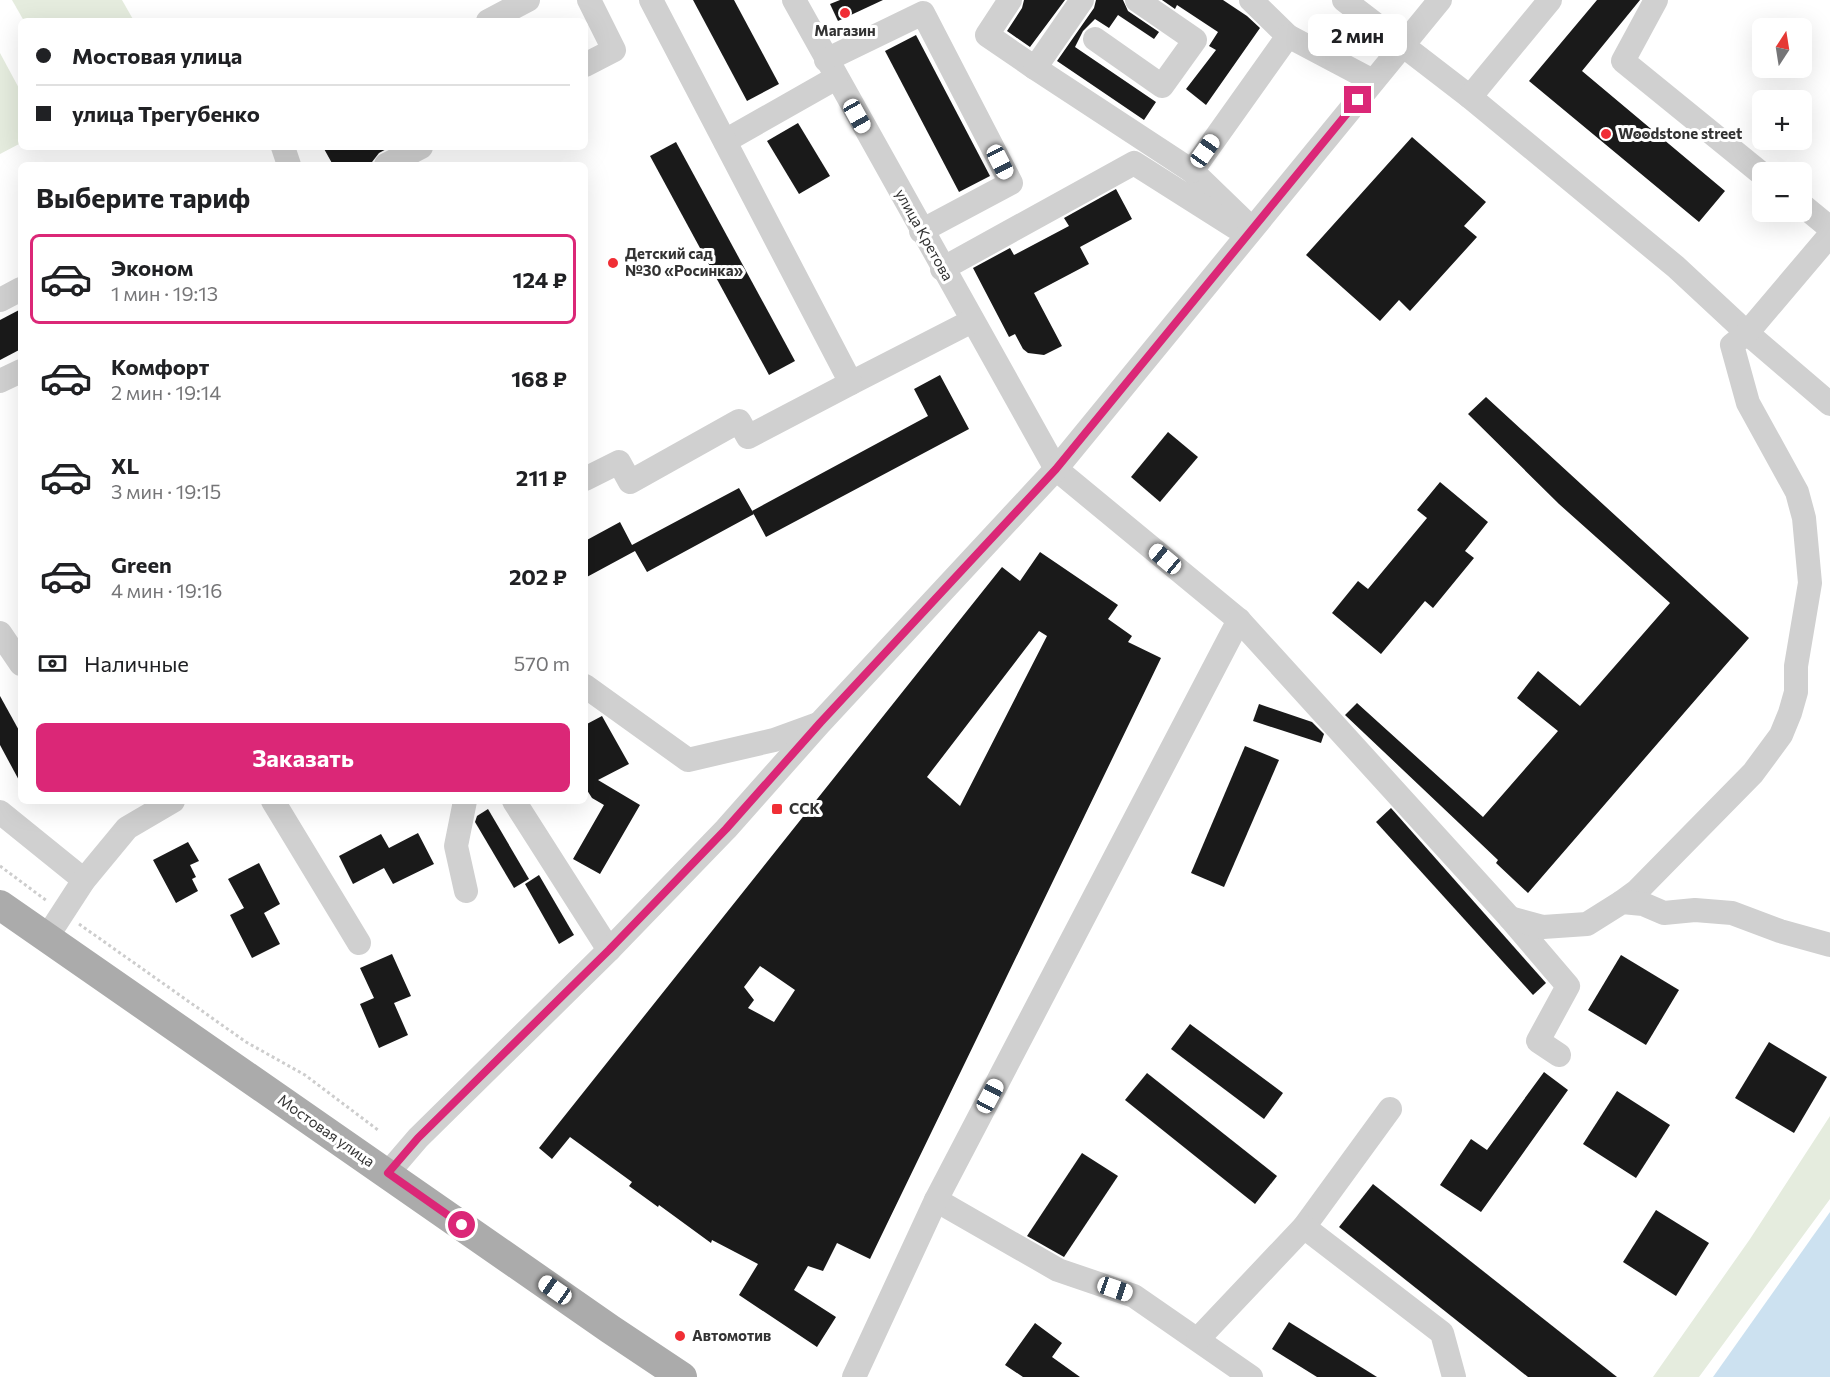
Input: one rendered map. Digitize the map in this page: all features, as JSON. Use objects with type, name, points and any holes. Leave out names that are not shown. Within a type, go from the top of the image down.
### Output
[{"type":"main road","name":"Мостовая улица","points":[[0,905],[55,925],[388,1173],[682,1377]]},
{"type":"street","points":[[494,18],[528,0]]},
{"type":"street","points":[[588,63],[614,50],[589,0]]},
{"type":"street","points":[[651,0],[851,383]]},
{"type":"street","name":"улица Кретова","points":[[794,0],[942,269],[1056,469]]},
{"type":"street","points":[[1010,0],[987,35],[1192,171],[1250,232]]},
{"type":"street","points":[[1035,68],[1082,0]]},
{"type":"street","points":[[1095,39],[1162,86],[1195,40],[1137,0]]},
{"type":"street","points":[[1344,0],[1402,47],[1470,97],[1676,267],[1747,333],[1830,404]]},
{"type":"street","points":[[388,1173],[418,1138],[609,950],[726,829],[820,723],[1056,469],[1440,0]]},
{"type":"street","points":[[1470,97],[1550,0]]},
{"type":"street","points":[[1656,0],[1623,61],[1752,166]]},
{"type":"street","points":[[1257,2],[1288,36],[1373,81]]},
{"type":"street","points":[[724,141],[831,69],[923,13],[1011,183],[921,231]]},
{"type":"street","points":[[1192,171],[1288,36]]},
{"type":"street","points":[[392,162],[416,150]]},
{"type":"street","points":[[942,269],[1134,163],[1250,232]]},
{"type":"street","points":[[1812,213],[1830,228]]},
{"type":"street","points":[[1510,918],[1543,927],[1587,924],[1622,902],[1637,891],[1753,773],[1780,735],[1796,692],[1796,666],[1810,583],[1804,518],[1797,492],[1748,403],[1732,345],[1747,333],[1830,235]]},
{"type":"street","points":[[0,300],[18,291]]},
{"type":"street","points":[[588,478],[619,462],[630,482],[739,421],[747,437],[972,321]]},
{"type":"street","points":[[0,381],[18,372]]},
{"type":"street","points":[[1056,469],[1239,620],[1510,918],[1568,986],[1538,1041],[1559,1055]]},
{"type":"street","points":[[854,1377],[936,1200],[1239,620]]},
{"type":"street","points":[[0,633],[18,660]]},
{"type":"street","points":[[588,688],[688,759],[774,740],[820,723]]},
{"type":"street","points":[[55,925],[84,880],[128,828],[168,804]]},
{"type":"street","points":[[275,804],[359,944]]},
{"type":"street","points":[[464,804],[456,846],[466,891]]},
{"type":"street","points":[[516,804],[609,950]]},
{"type":"street","points":[[0,812],[84,880]]},
{"type":"street","points":[[1622,902],[1643,904],[1664,914],[1695,910],[1732,913],[1830,945]]},
{"type":"street","points":[[1198,1339],[1304,1227],[1390,1109]]},
{"type":"street","points":[[936,1200],[1058,1270],[1134,1296],[1251,1377]]},
{"type":"street","points":[[1304,1227],[1442,1333],[1454,1377]]},
{"type":"path","points":[[0,866],[55,925],[246,1042],[305,1075],[378,1130]]},
{"type":"shaded area","points":[[12,0],[122,0],[132,18],[22,18]]},
{"type":"shaded area","points":[[0,53],[18,86],[18,145],[0,154]]},
{"type":"shaded area","points":[[1830,1116],[1830,1199],[1699,1377],[1653,1377],[1750,1239]]},
{"type":"water","points":[[1830,1212],[1830,1377],[1713,1377]]},
{"type":"building","points":[[693,0],[734,0],[779,84],[747,101]]},
{"type":"building","name":"Магазин","points":[[840,0],[883,0],[838,21],[830,4]]},
{"type":"building","points":[[1024,0],[1065,0],[1030,47],[1007,31],[1022,8]]},
{"type":"building","points":[[1096,0],[1123,0],[1128,11],[1159,32],[1154,39],[1118,15],[1109,28],[1095,19],[1083,31],[1075,47],[1156,102],[1144,120],[1057,61],[1094,8]]},
{"type":"building","points":[[1162,0],[1223,0],[1260,28],[1206,105],[1186,89],[1216,50],[1209,46],[1218,32],[1177,5],[1175,9]]},
{"type":"building","points":[[1597,0],[1640,0],[1582,71],[1725,191],[1699,222],[1529,81]]},
{"type":"building","points":[[916,35],[990,176],[959,192],[885,51]]},
{"type":"building","points":[[798,123],[830,176],[799,194],[767,141]]},
{"type":"building","points":[[1412,137],[1486,202],[1464,226],[1477,237],[1410,311],[1399,300],[1380,321],[1306,255]]},
{"type":"building","points":[[676,142],[795,361],[769,375],[650,156]]},
{"type":"building","points":[[325,150],[384,150],[372,162],[331,162]]},
{"type":"building","points":[[1116,189],[1132,219],[1080,247],[1089,264],[1034,293],[1062,346],[1044,355],[1028,353],[1023,349],[1015,334],[1009,337],[973,268],[1010,248],[1014,255],[1069,226],[1064,218]]},
{"type":"building","points":[[18,311],[18,351],[0,360],[0,320]]},
{"type":"building","points":[[940,375],[969,429],[766,537],[752,511],[928,416],[914,389]]},
{"type":"building","points":[[1486,397],[1749,638],[1528,893],[1496,863],[1498,860],[1345,715],[1357,703],[1483,817],[1558,731],[1517,698],[1538,671],[1580,706],[1670,603],[1559,504],[1468,414]]},
{"type":"building","points":[[1168,432],[1198,457],[1160,502],[1131,477]]},
{"type":"building","points":[[1440,482],[1488,522],[1465,551],[1474,558],[1433,608],[1425,601],[1381,654],[1332,613],[1358,581],[1368,589],[1427,518],[1417,510]]},
{"type":"building","points":[[739,488],[754,514],[647,572],[635,551],[588,576],[588,539],[620,522],[632,545]]},
{"type":"building","points":[[1040,552],[1118,605],[1108,619],[1132,636],[1128,642],[1161,658],[870,1259],[837,1243],[823,1271],[808,1266],[794,1290],[836,1317],[817,1347],[739,1295],[758,1264],[712,1240],[711,1243],[629,1186],[632,1182],[570,1137],[552,1159],[539,1148],[1002,567],[1020,581]],"holes":[[[1039,631],[1047,636],[960,806],[927,777]],[[760,966],[795,990],[774,1022],[748,1008],[754,1000],[744,987]]]},
{"type":"building","points":[[0,696],[18,729],[18,778],[0,745]]},
{"type":"building","points":[[1259,704],[1312,722],[1324,734],[1321,743],[1253,721]]},
{"type":"building","points":[[602,716],[629,764],[598,780],[640,805],[600,874],[573,859],[604,805],[592,798],[588,792],[588,723]]},
{"type":"building","points":[[1245,746],[1279,760],[1224,887],[1191,873]]},
{"type":"building","points":[[1391,808],[1546,983],[1533,995],[1376,822]]},
{"type":"building","points":[[488,809],[529,879],[514,888],[475,822],[477,816]]},
{"type":"building","points":[[418,833],[434,864],[393,884],[384,868],[353,884],[339,856],[381,834],[389,848]]},
{"type":"building","points":[[188,842],[199,861],[190,865],[196,877],[192,879],[198,891],[176,903],[153,860]]},
{"type":"building","points":[[259,863],[280,904],[264,913],[280,944],[252,958],[230,915],[244,908],[228,879]]},
{"type":"building","points":[[539,875],[574,935],[559,944],[525,884]]},
{"type":"building","points":[[392,954],[411,996],[394,1003],[408,1035],[379,1048],[360,1004],[374,998],[360,968]]},
{"type":"building","points":[[1621,955],[1679,990],[1646,1045],[1588,1010]]},
{"type":"building","points":[[1190,1024],[1283,1093],[1264,1119],[1171,1049]]},
{"type":"building","points":[[1769,1042],[1827,1077],[1794,1133],[1735,1098]]},
{"type":"building","points":[[1544,1072],[1568,1090],[1481,1212],[1440,1185],[1471,1139],[1487,1150]]},
{"type":"building","points":[[1147,1073],[1277,1176],[1255,1204],[1125,1100]]},
{"type":"building","points":[[1617,1091],[1670,1125],[1636,1178],[1583,1144]]},
{"type":"building","points":[[1082,1153],[1118,1176],[1064,1257],[1027,1236]]},
{"type":"building","points":[[1373,1184],[1617,1377],[1528,1377],[1339,1227]]},
{"type":"building","points":[[1656,1210],[1709,1243],[1676,1296],[1623,1262]]},
{"type":"building","points":[[1289,1322],[1377,1377],[1317,1377],[1272,1349]]},
{"type":"building","points":[[1035,1323],[1062,1343],[1052,1357],[1080,1377],[1023,1377],[1005,1365]]},
{"type":"place","name":"Магазин","points":[[845,13]]},
{"type":"place","name":"Woodstone street","points":[[1606,134]]},
{"type":"place","name":"Детский сад №30 «Росинка»","points":[[613,263]]},
{"type":"place","name":"ССК","points":[[777,809]]},
{"type":"place","name":"Автомотив","points":[[680,1336]]},
{"type":"route","points":[[462,1225],[388,1173],[418,1138],[609,950],[726,829],[820,723],[1056,469],[1358,100]]}]
